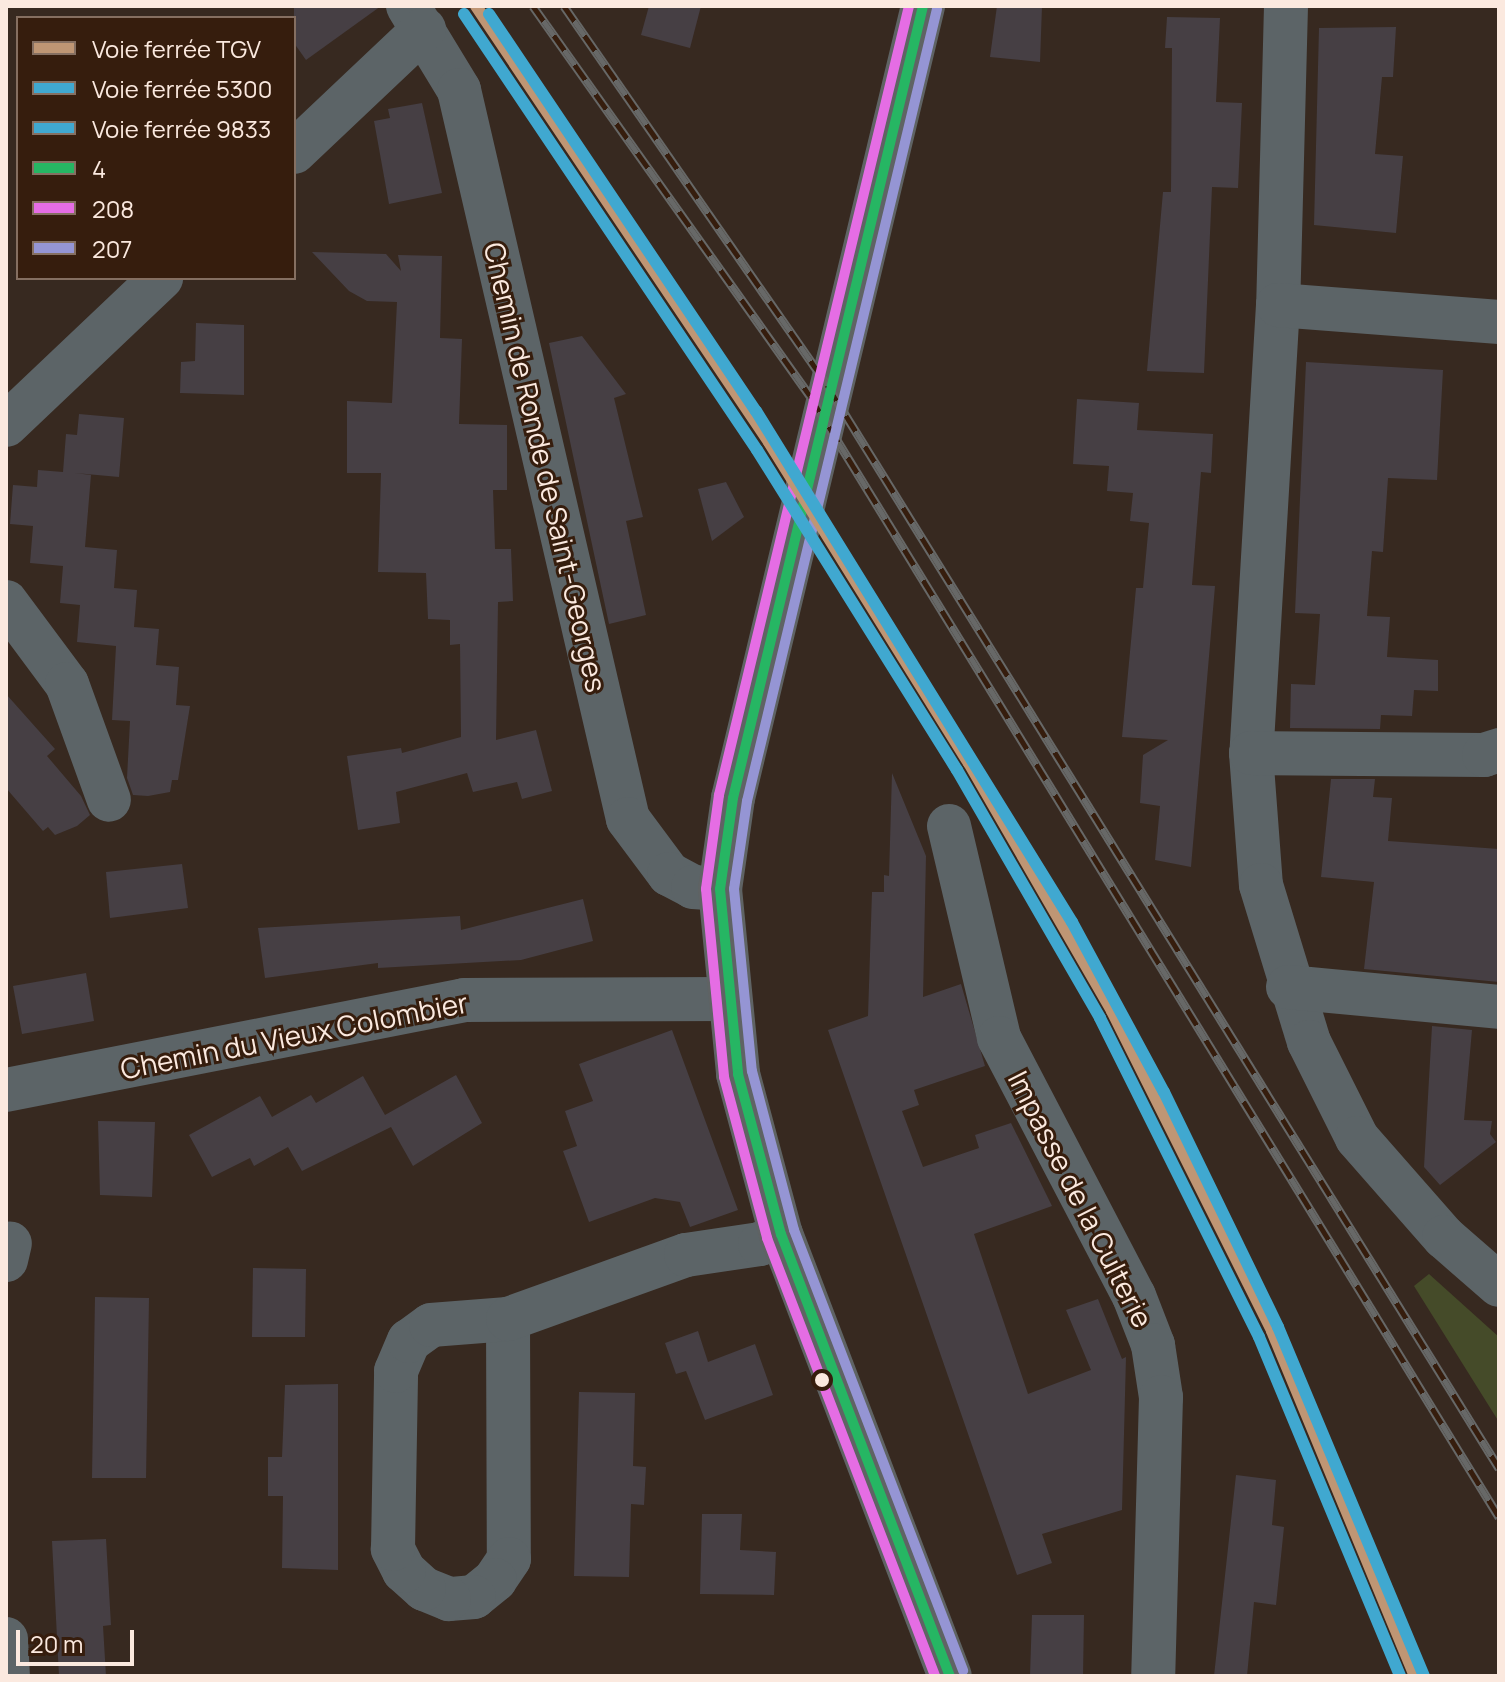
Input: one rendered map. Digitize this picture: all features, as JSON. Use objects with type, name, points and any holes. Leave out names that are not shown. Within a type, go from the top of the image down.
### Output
[{"type":"main road","points":[[923,6],[733,798],[720,889],[728,999],[738,1074],[781,1234],[950,1676]]},
{"type":"street","points":[[1286,6],[1278,305],[1251,753],[1261,885],[1288,987],[1309,1042],[1357,1138],[1433,1226],[1499,1285]]},
{"type":"street","points":[[296,150],[416,17]]},
{"type":"street","name":"Chemin de Ronde de Saint-Georges","points":[[416,17],[459,90],[628,819],[669,874],[693,887],[720,889]]},
{"type":"street","points":[[6,425],[159,280]]},
{"type":"street","points":[[1278,305],[1499,322]]},
{"type":"street","points":[[6,602],[67,684],[109,800]]},
{"type":"street","points":[[1251,753],[1484,755],[1499,750]]},
{"type":"street","name":"Impasse de la Culterie","points":[[949,826],[999,1038],[1134,1296],[1153,1345],[1161,1397],[1153,1676]]},
{"type":"street","points":[[1288,987],[1499,1007]]},
{"type":"street","name":"Chemin du Vieux Colombier","points":[[6,1090],[464,1000],[728,999]]},
{"type":"street","points":[[508,1319],[509,1559],[495,1580],[474,1597],[449,1599],[424,1589],[404,1571],[393,1549],[396,1371],[409,1341],[431,1325],[508,1319],[686,1255],[760,1244],[781,1234]]},
{"type":"street","points":[[6,1639],[8,1676]]},
{"type":"green space","points":[[1429,1274],[1499,1337],[1499,1422],[1414,1286]]},
{"type":"building","points":[[294,6],[381,6],[306,60],[296,46]]},
{"type":"building","points":[[649,6],[701,6],[690,48],[641,35]]},
{"type":"building","points":[[997,6],[1042,6],[1040,62],[990,57]]},
{"type":"building","points":[[1167,17],[1220,18],[1216,102],[1242,103],[1238,188],[1212,187],[1204,373],[1147,371],[1163,192],[1171,192],[1172,48],[1165,48]]},
{"type":"building","points":[[1396,27],[1393,77],[1382,77],[1375,154],[1403,156],[1396,233],[1314,225],[1319,28]]},
{"type":"building","points":[[422,103],[442,193],[389,204],[374,121],[390,118],[388,109]]},
{"type":"building","points":[[312,252],[386,254],[401,271],[398,255],[442,256],[440,338],[462,339],[459,424],[507,425],[507,490],[493,490],[495,549],[511,549],[513,601],[498,602],[496,740],[536,730],[552,791],[522,799],[517,782],[473,792],[467,773],[396,792],[400,823],[358,830],[347,756],[401,748],[402,753],[461,737],[460,644],[450,645],[450,620],[428,619],[426,573],[378,572],[381,473],[347,473],[347,401],[392,403],[397,302],[367,301],[349,291]]},
{"type":"building","points":[[196,323],[244,325],[244,395],[180,393],[181,362],[195,361]]},
{"type":"building","points":[[582,336],[626,394],[614,398],[643,517],[626,521],[646,615],[609,624],[549,343]]},
{"type":"building","points":[[1306,362],[1443,370],[1437,480],[1388,478],[1383,552],[1372,551],[1367,616],[1390,617],[1387,657],[1438,660],[1438,691],[1414,690],[1412,716],[1381,715],[1380,729],[1290,728],[1291,684],[1315,685],[1320,614],[1295,613]]},
{"type":"building","points":[[1077,399],[1139,403],[1137,430],[1213,434],[1211,473],[1201,472],[1192,585],[1215,586],[1191,867],[1155,860],[1160,806],[1140,803],[1143,755],[1168,740],[1122,737],[1136,588],[1143,588],[1149,523],[1130,521],[1133,493],[1107,491],[1109,466],[1073,464]]},
{"type":"building","points":[[79,414],[124,418],[119,477],[75,473],[91,475],[85,547],[117,550],[114,588],[137,590],[134,627],[159,629],[156,665],[179,667],[176,705],[190,706],[178,780],[172,780],[170,792],[133,795],[127,778],[130,721],[112,720],[116,646],[77,642],[80,605],[60,603],[63,566],[30,563],[33,526],[10,524],[13,485],[37,487],[38,470],[63,472],[66,434],[77,435]]},
{"type":"building","points":[[726,482],[744,517],[712,541],[698,489]]},
{"type":"building","points":[[6,694],[55,749],[47,756],[81,796],[90,815],[77,826],[55,835],[48,827],[43,831],[6,788]]},
{"type":"building","points":[[892,773],[926,856],[923,997],[961,984],[985,1066],[914,1090],[919,1105],[902,1111],[923,1167],[979,1148],[975,1135],[1011,1123],[1052,1206],[974,1234],[1028,1394],[1091,1370],[1066,1310],[1098,1299],[1122,1359],[1126,1357],[1122,1510],[1042,1534],[1052,1563],[1017,1575],[828,1030],[868,1016],[872,892],[884,892],[884,875],[889,876]]},
{"type":"building","points":[[1331,779],[1375,779],[1373,797],[1392,798],[1388,841],[1499,849],[1499,982],[1364,969],[1374,882],[1321,877]]},
{"type":"building","points":[[182,864],[188,908],[110,918],[106,872]]},
{"type":"building","points":[[583,899],[593,941],[521,960],[378,968],[378,963],[265,978],[258,928],[460,916],[461,930]]},
{"type":"building","points":[[86,973],[94,1021],[22,1034],[13,986]]},
{"type":"building","points":[[1432,1026],[1472,1030],[1464,1120],[1492,1121],[1490,1134],[1496,1142],[1440,1185],[1424,1167]]},
{"type":"building","points":[[672,1030],[738,1210],[690,1227],[680,1202],[655,1198],[589,1222],[563,1151],[577,1146],[565,1111],[593,1101],[579,1064]]},
{"type":"building","points":[[456,1075],[482,1123],[413,1166],[391,1127],[302,1171],[288,1147],[254,1166],[250,1158],[212,1177],[189,1135],[260,1096],[272,1117],[311,1095],[316,1103],[363,1076],[385,1115]]},
{"type":"building","points":[[98,1121],[155,1122],[152,1197],[100,1195]]},
{"type":"building","points":[[253,1268],[306,1269],[305,1337],[252,1337]]},
{"type":"building","points":[[95,1297],[149,1298],[146,1478],[92,1478]]},
{"type":"building","points":[[698,1331],[708,1362],[755,1344],[773,1395],[705,1420],[686,1371],[676,1374],[665,1343]]},
{"type":"building","points":[[338,1384],[338,1570],[282,1568],[283,1496],[268,1496],[268,1457],[282,1457],[285,1385]]},
{"type":"building","points":[[579,1392],[635,1393],[633,1466],[646,1467],[644,1505],[631,1504],[629,1577],[574,1576]]},
{"type":"building","points":[[1236,1475],[1276,1480],[1272,1525],[1284,1527],[1276,1605],[1254,1602],[1247,1676],[1214,1676]]},
{"type":"building","points":[[702,1514],[742,1514],[740,1550],[776,1552],[774,1595],[700,1594]]},
{"type":"building","points":[[106,1539],[111,1625],[103,1626],[106,1676],[59,1676],[52,1541]]},
{"type":"building","points":[[1032,1615],[1084,1615],[1083,1676],[1030,1676]]},
{"type":"railway","points":[[533,6],[810,396],[1499,1517]]},
{"type":"railway","points":[[564,6],[827,385],[1499,1468]]},
{"type":"rail line","name":"TGV","points":[[476,6],[769,442],[969,763],[1112,1011],[1272,1331],[1415,1676]]},
{"type":"rail line","name":"5300","points":[[464,14],[757,450],[957,770],[1100,1018],[1259,1337],[1400,1676]]},
{"type":"rail line","name":"9833","points":[[489,14],[756,411],[1072,922],[1164,1092],[1278,1327],[1424,1676]]},
{"type":"transit line","name":"208","points":[[909,6],[719,795],[706,889],[724,1077],[767,1238],[935,1676]]},
{"type":"transit line","name":"4","points":[[923,6],[733,798],[720,889],[738,1074],[781,1234],[950,1676]]},
{"type":"transit line","name":"207","points":[[937,9],[747,801],[734,889],[752,1071],[794,1230],[963,1671]]}]
